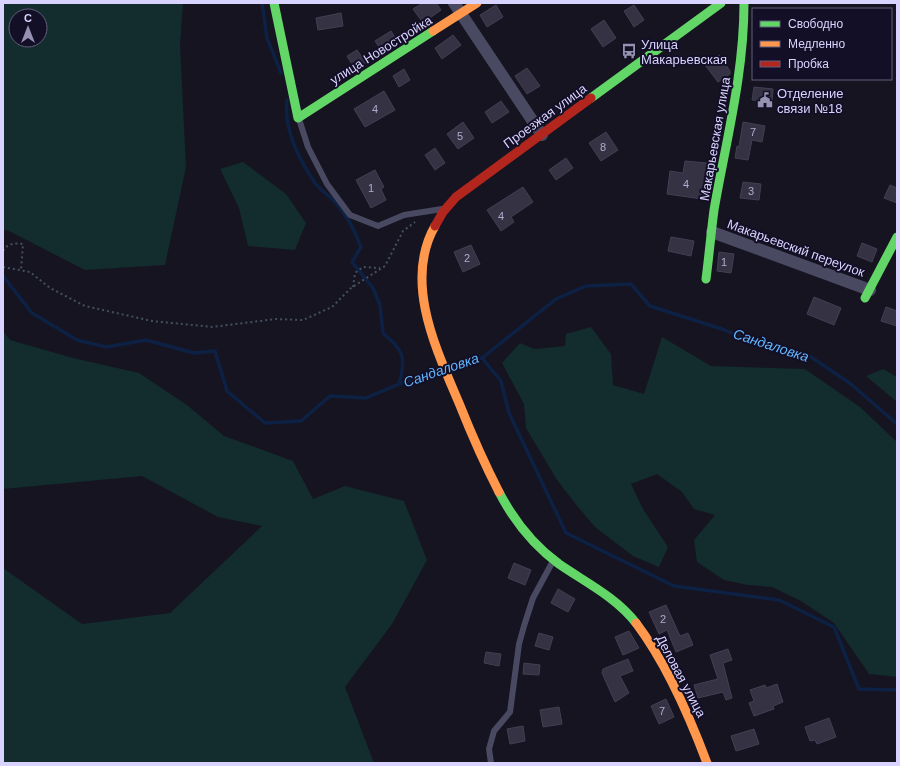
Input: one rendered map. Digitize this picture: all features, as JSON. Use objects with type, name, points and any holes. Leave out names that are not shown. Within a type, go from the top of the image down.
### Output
[{"type":"street","points":[[274,3],[298,118]]},
{"type":"street","points":[[454,3],[542,135]]},
{"type":"street","name":"улица Новостройка","points":[[298,118],[477,3]]},
{"type":"street","name":"Проезжая улица","points":[[454,394],[432,339],[427,322],[422,278],[423,260],[428,241],[444,209],[456,197],[721,3]]},
{"type":"street","name":"Макарьевская улица","points":[[706,279],[712,232],[743,54],[744,3]]},
{"type":"street","name":"Макарьевский переулок","points":[[712,232],[868,294]]},
{"type":"street","points":[[868,294],[897,237]]},
{"type":"street","name":"Деловая улица","points":[[454,394],[490,475],[523,530],[553,561],[622,608],[634,620],[655,653],[694,727],[707,763]]},
{"type":"lane","points":[[298,118],[308,147],[327,184],[350,215],[378,226],[404,215],[444,209]]},
{"type":"lane","points":[[491,763],[489,749],[494,731],[510,712],[519,644],[524,626],[533,598],[553,561]]},
{"type":"path","points":[[3,267],[30,272],[50,288],[85,306],[152,321],[212,327],[276,319],[303,320],[332,307],[353,287],[385,266],[403,231],[420,219]]},
{"type":"path","points":[[3,251],[6,247],[14,243],[23,244],[22,270]]},
{"type":"path","points":[[353,287],[355,273],[363,267],[380,268]]},
{"type":"green space","points":[[3,3],[183,3],[180,44],[186,167],[165,265],[85,270],[7,230],[3,231]]},
{"type":"green space","points":[[243,162],[286,194],[306,223],[295,250],[248,246],[239,208],[220,169]]},
{"type":"green space","points":[[591,327],[611,354],[613,385],[644,394],[662,337],[711,366],[805,369],[860,407],[897,442],[897,677],[869,674],[834,623],[801,601],[772,587],[748,585],[724,580],[697,562],[694,540],[715,515],[694,509],[682,492],[657,474],[631,484],[643,509],[668,547],[659,567],[633,556],[595,527],[557,480],[526,428],[524,404],[502,363],[520,343],[534,349],[565,346],[566,334]]},
{"type":"green space","points":[[3,331],[10,340],[73,358],[139,373],[187,405],[224,436],[293,461],[313,499],[345,486],[404,501],[427,560],[392,624],[345,687],[374,763],[3,763],[3,568],[82,624],[170,613],[262,526],[218,517],[142,476],[3,489]]},
{"type":"green space","points":[[883,369],[897,377],[897,402],[866,376]]},
{"type":"building","points":[[423,3],[436,3],[441,10],[423,23],[413,9]]},
{"type":"building","points":[[496,5],[503,17],[487,27],[480,15]]},
{"type":"building","points":[[634,5],[644,20],[634,27],[624,11]]},
{"type":"building","points":[[341,13],[343,26],[318,30],[316,18]]},
{"type":"building","points":[[604,20],[616,38],[603,47],[591,29]]},
{"type":"building","points":[[391,31],[398,42],[382,52],[375,41]]},
{"type":"building","points":[[453,35],[461,45],[442,59],[435,48]]},
{"type":"building","points":[[357,50],[366,63],[355,69],[347,56]]},
{"type":"building","points":[[719,55],[730,71],[730,74],[718,82],[705,65]]},
{"type":"building","points":[[527,68],[540,86],[527,94],[515,76]]},
{"type":"building","points":[[404,69],[410,80],[399,87],[393,76]]},
{"type":"building","points":[[754,87],[773,89],[772,102],[752,100]]},
{"type":"building","points":[[384,91],[395,110],[365,127],[354,109]]},
{"type":"building","points":[[501,101],[509,112],[492,123],[485,112]]},
{"type":"building","points":[[463,122],[474,138],[458,149],[447,134]]},
{"type":"building","points":[[743,122],[765,126],[762,142],[752,140],[748,160],[735,158],[737,146],[739,147]]},
{"type":"building","points":[[606,132],[618,150],[601,161],[589,143]]},
{"type":"building","points":[[435,148],[445,163],[435,170],[425,155]]},
{"type":"building","points":[[566,158],[573,168],[556,180],[549,170]]},
{"type":"building","points":[[685,161],[707,163],[702,199],[667,194],[670,171],[683,173]]},
{"type":"building","points":[[375,170],[384,187],[381,189],[386,200],[371,208],[356,180]]},
{"type":"building","points":[[743,182],[761,184],[759,200],[740,198]]},
{"type":"building","points":[[890,185],[897,188],[897,203],[884,198]]},
{"type":"building","points":[[523,187],[533,202],[511,217],[514,222],[501,231],[487,210]]},
{"type":"building","points":[[671,237],[694,241],[691,256],[668,251]]},
{"type":"building","points":[[862,243],[877,249],[872,262],[857,256]]},
{"type":"building","points":[[471,245],[480,264],[463,272],[454,252]]},
{"type":"building","points":[[719,252],[734,254],[731,273],[717,271]]},
{"type":"building","points":[[814,297],[841,308],[834,325],[807,314]]},
{"type":"building","points":[[886,307],[897,311],[897,326],[881,321]]},
{"type":"building","points":[[514,563],[531,570],[525,585],[508,578]]},
{"type":"building","points":[[558,589],[575,599],[568,612],[551,603]]},
{"type":"building","points":[[666,605],[680,636],[688,633],[693,645],[676,652],[667,630],[659,634],[649,612]]},
{"type":"building","points":[[629,631],[639,648],[623,655],[615,637]]},
{"type":"building","points":[[539,633],[553,637],[549,650],[535,646]]},
{"type":"building","points":[[728,649],[732,660],[723,663],[732,698],[726,700],[723,692],[698,698],[694,685],[718,679],[710,655]]},
{"type":"building","points":[[486,652],[501,654],[499,666],[484,663]]},
{"type":"building","points":[[628,659],[633,671],[620,676],[629,693],[615,702],[602,673],[603,669]]},
{"type":"building","points":[[524,663],[540,665],[539,675],[523,674]]},
{"type":"building","points":[[777,684],[783,702],[773,706],[774,709],[754,716],[749,703],[754,701],[750,690],[765,685],[766,688]]},
{"type":"building","points":[[666,699],[674,717],[659,724],[651,706]]},
{"type":"building","points":[[559,707],[562,724],[543,727],[540,710]]},
{"type":"building","points":[[829,718],[836,737],[817,744],[815,740],[810,741],[805,727]]},
{"type":"building","points":[[523,726],[525,741],[510,744],[507,729]]},
{"type":"building","points":[[754,729],[759,744],[736,751],[731,736]]},
{"type":"waterway","points":[[262,3],[267,38],[281,73]]},
{"type":"waterway","points":[[287,100],[290,133],[303,164],[319,188],[333,199],[343,212],[359,241],[361,247],[352,262],[373,288],[380,305],[383,333],[395,345],[402,355],[403,367],[399,384]]},
{"type":"waterway","name":"Сандаловка","points":[[3,276],[32,313],[77,340],[106,347],[146,340],[194,353],[215,351],[227,391],[265,423],[301,421],[330,396],[366,398],[399,384],[441,371]]},
{"type":"waterway","name":"Сандаловка","points":[[449,368],[482,358],[556,299],[586,286],[631,284],[650,306],[722,329],[766,347],[808,355],[851,384],[897,424]]},
{"type":"waterway","points":[[482,358],[501,381],[509,413],[566,533],[674,586],[779,600],[834,627],[859,689],[897,690]]},
{"type":"traffic: fast","points":[[274,3],[298,118],[433,31]]},
{"type":"traffic: fast","points":[[591,98],[721,3]]},
{"type":"traffic: fast","points":[[706,279],[714,210],[738,82],[744,3]]},
{"type":"traffic: fast","points":[[865,298],[897,237]]},
{"type":"traffic: fast","points":[[499,492],[518,523],[541,549],[559,564],[600,590],[619,605],[636,623]]},
{"type":"traffic: slow","points":[[433,31],[477,3]]},
{"type":"traffic: slow","points":[[435,226],[426,248],[422,270],[423,293],[427,316],[441,361],[478,448],[499,492]]},
{"type":"traffic: slow","points":[[636,623],[658,655],[676,690],[707,763]]},
{"type":"traffic: jam","points":[[435,226],[443,212],[456,197],[591,98]]},
{"type":"place","name":"Улица Макарьевская","points":[[629,51]]},
{"type":"place","name":"Отделение связи №18","points":[[765,100]]}]
